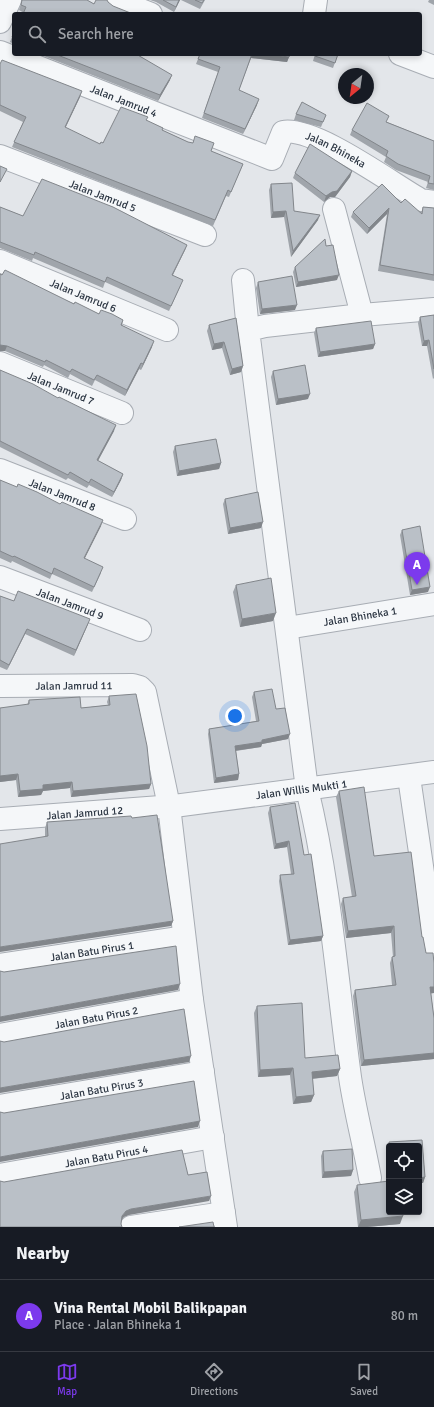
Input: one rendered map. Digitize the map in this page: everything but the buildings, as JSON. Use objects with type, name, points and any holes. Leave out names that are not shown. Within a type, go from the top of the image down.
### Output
[{"type":"street","points":[[0,22],[10,0]]},
{"type":"street","points":[[116,0],[146,12]]},
{"type":"street","points":[[314,12],[316,0]]},
{"type":"street","name":"Jalan Jamrud 4","points":[[0,52],[248,150]]},
{"type":"street","points":[[405,56],[434,68]]},
{"type":"street","name":"Jalan Bhineka","points":[[248,150],[272,160],[283,132],[290,130],[331,144],[421,200],[434,202]]},
{"type":"street","name":"Jalan Jamrud 5","points":[[0,156],[205,235]]},
{"type":"street","points":[[334,209],[362,315]]},
{"type":"street","name":"Jalan Jamrud 6","points":[[0,261],[167,330]]},
{"type":"street","points":[[244,280],[248,330],[307,789],[313,814],[334,941],[350,1078],[370,1178]]},
{"type":"street","points":[[248,330],[265,326],[362,315],[434,309]]},
{"type":"street","name":"Jalan Jamrud 7","points":[[0,363],[122,413]]},
{"type":"street","name":"Jalan Jamrud 8","points":[[0,470],[125,519]]},
{"type":"street","name":"Jalan Jamrud 9","points":[[0,576],[140,630]]},
{"type":"street","name":"Jalan Bhineka 1","points":[[287,628],[434,604]]},
{"type":"street","name":"Jalan Jamrud 11","points":[[1,686],[140,687],[145,692],[171,806]]},
{"type":"street","name":"Jalan Willis Mukti 1","points":[[171,806],[409,777],[434,772]]},
{"type":"street","points":[[409,777],[432,921],[434,948]]},
{"type":"street","points":[[131,1227],[225,1220],[192,1000],[171,806]]},
{"type":"street","name":"Jalan Jamrud 12","points":[[0,819],[171,806]]},
{"type":"street","name":"Jalan Batu Pirus 1","points":[[0,965],[184,937]]},
{"type":"street","name":"Jalan Batu Pirus 2","points":[[0,1035],[192,1000]]},
{"type":"street","name":"Jalan Batu Pirus 3","points":[[0,1106],[203,1072]]},
{"type":"street","name":"Jalan Batu Pirus 4","points":[[0,1175],[212,1137]]},
{"type":"place","name":"Vina Rental Mobil Balikpapan","points":[[417,585]]}]
